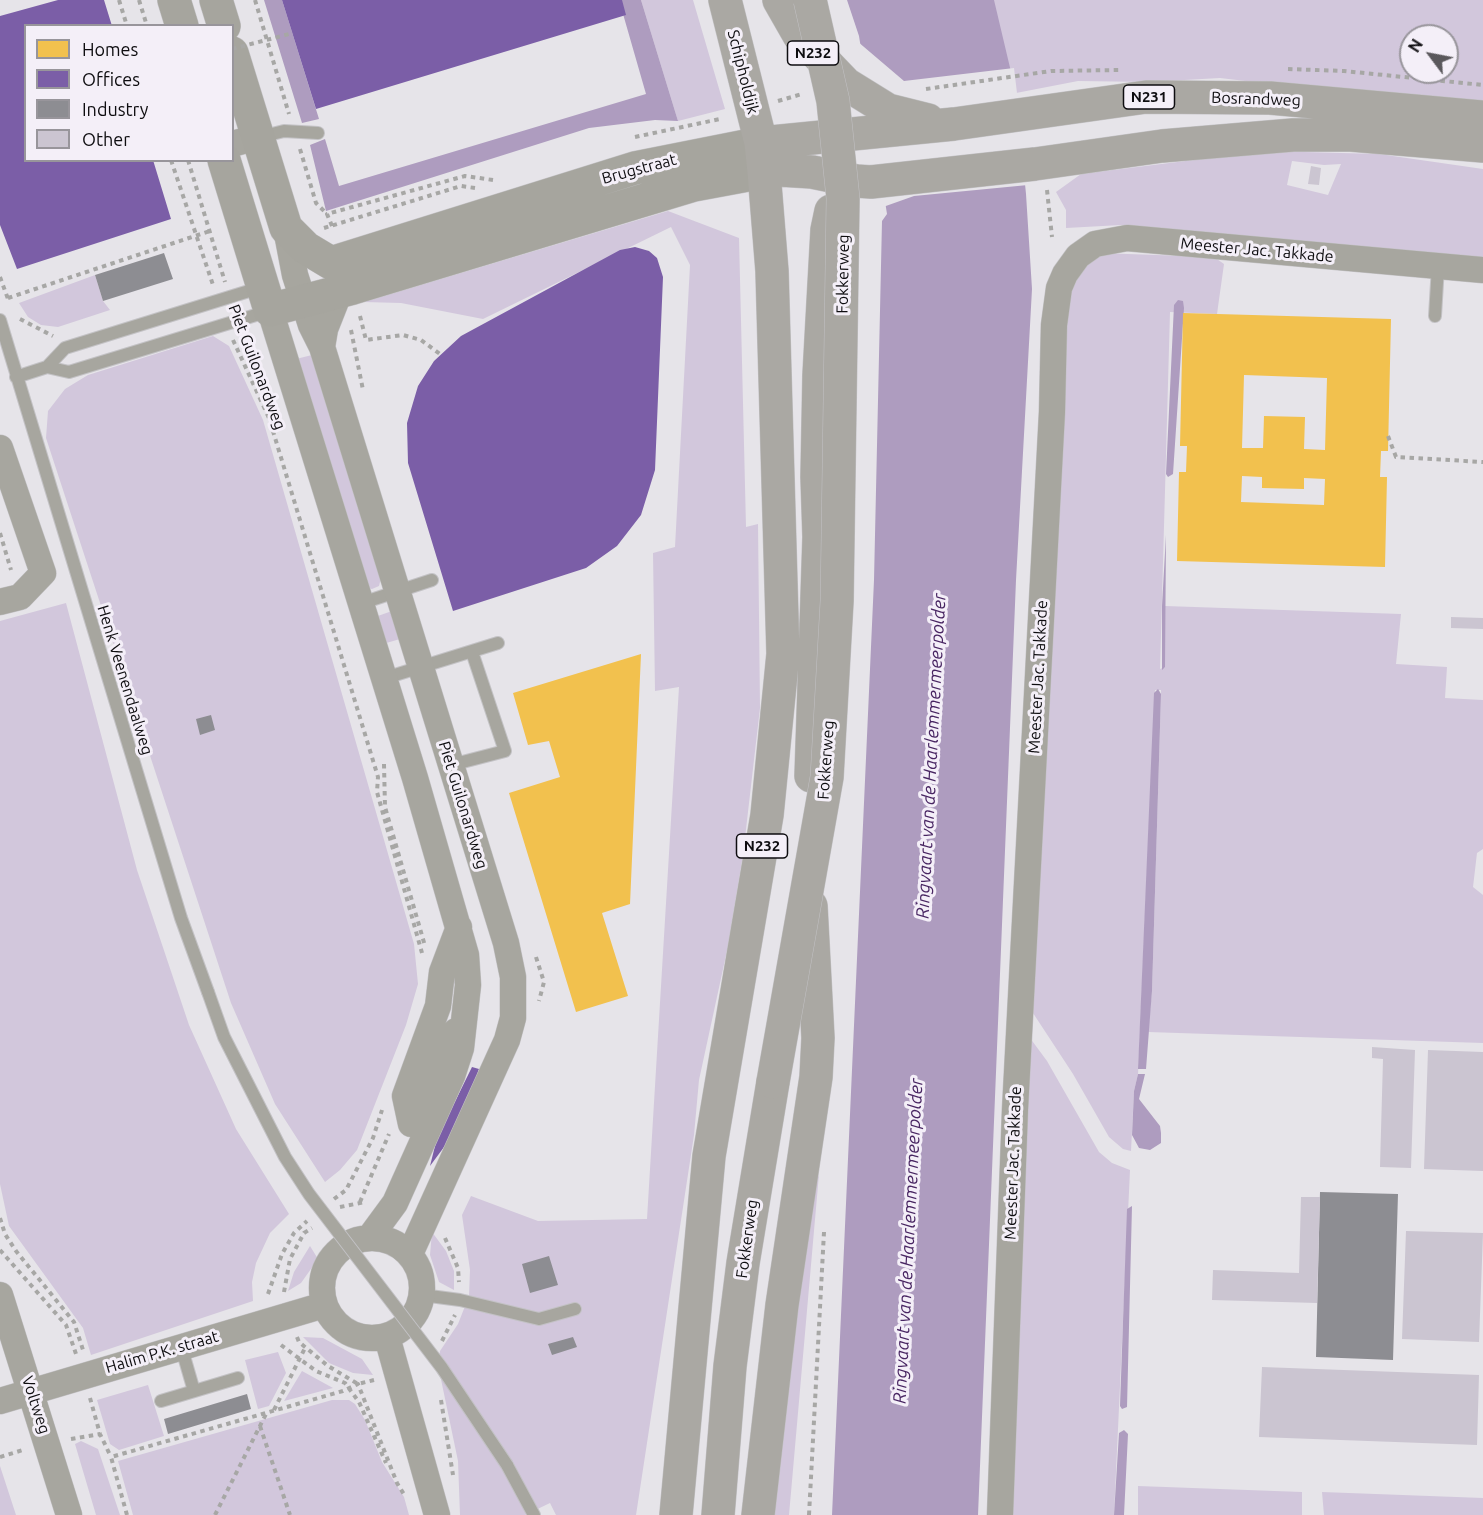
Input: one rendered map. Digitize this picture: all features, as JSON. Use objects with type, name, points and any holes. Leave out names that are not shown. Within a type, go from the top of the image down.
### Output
[{"type":"main road","name":"Schipholdijk","points":[[725,0],[773,162]]},
{"type":"main road","name":"N232","points":[[779,0],[787,17],[813,52],[861,95],[904,115],[954,124]]},
{"type":"main road","name":"Fokkerweg","points":[[718,1515],[730,1366],[743,1263],[827,777],[837,601],[843,198],[833,101],[810,0]]},
{"type":"main road","name":"Bosrandweg","points":[[1029,114],[1146,97],[1259,98],[1349,103],[1483,139]]},
{"type":"main road","name":"Brugstraat","points":[[773,162],[865,134],[1029,114]]},
{"type":"main road","name":"Bosrandweg","points":[[1035,164],[1162,146],[1293,135],[1483,139]]},
{"type":"main road","name":"Brugstraat","points":[[773,162],[864,181],[1035,164]]},
{"type":"main road","name":"N232","points":[[773,162],[816,199],[827,230]]},
{"type":"main road","name":"N232","points":[[676,1515],[709,1156],[758,879],[779,712],[783,654],[772,271],[773,162]]},
{"type":"main road","name":"N232","points":[[758,1515],[783,1305],[816,1077],[818,1038],[810,891],[811,796],[819,537],[817,477],[819,375],[827,230],[836,199],[846,187],[864,181]]},
{"type":"street","points":[[174,0],[181,24]]},
{"type":"street","points":[[216,0],[223,24]]},
{"type":"street","points":[[234,65],[245,141],[286,228],[335,277],[322,348]]},
{"type":"street","points":[[225,162],[266,299]]},
{"type":"street","name":"Brugstraat","points":[[266,299],[335,277],[694,185],[773,162]]},
{"type":"street","name":"Piet Guilonardweg","points":[[286,228],[311,325],[322,348],[506,943],[515,995],[513,1018],[503,1050],[424,1218],[410,1254]]},
{"type":"street","name":"Meester Jac. Takkade","points":[[1000,1515],[1015,1110],[1052,412],[1053,325],[1059,288],[1065,274],[1078,256],[1095,244],[1127,238],[1483,270]]},
{"type":"street","name":"Piet Guilonardweg","points":[[266,299],[466,955],[468,985],[461,1048],[452,1076],[395,1203],[370,1237]]},
{"type":"street","points":[[0,448],[43,573],[20,597],[0,602]]},
{"type":"street","points":[[417,1154],[405,1096],[438,1006],[442,972],[459,927]]},
{"type":"street","name":"Piet Guilonardweg","points":[[411,1124],[434,1068],[464,1019]]},
{"type":"street","points":[[370,1237],[392,1242],[410,1254],[418,1266],[422,1295],[416,1313],[404,1328],[387,1337],[368,1339],[349,1334],[333,1322],[324,1305],[321,1286],[326,1267],[336,1252],[352,1241],[370,1237]]},
{"type":"street","name":"Voltweg","points":[[0,1295],[69,1515]]},
{"type":"street","name":"Halim P.K. straat","points":[[0,1401],[32,1392],[85,1367],[181,1346],[324,1305]]},
{"type":"street","points":[[387,1337],[437,1515]]},
{"type":"lane","points":[[245,141],[294,132],[318,133]]},
{"type":"lane","points":[[1435,316],[1438,266]]},
{"type":"lane","points":[[16,377],[47,367],[65,348],[224,299],[266,299]]},
{"type":"lane","points":[[47,367],[69,372],[231,322],[266,299]]},
{"type":"lane","name":"Henk Veenendaalweg","points":[[0,320],[181,918],[224,1037],[285,1157],[315,1203],[442,1368],[507,1465],[534,1515]]},
{"type":"lane","points":[[359,604],[432,580]]},
{"type":"lane","points":[[382,679],[498,643]]},
{"type":"lane","points":[[451,765],[505,751],[472,652]]},
{"type":"lane","points":[[422,1295],[460,1300],[539,1319],[575,1309]]},
{"type":"lane","points":[[181,1346],[194,1391]]},
{"type":"lane","points":[[161,1401],[238,1378]]},
{"type":"path","points":[[119,0],[126,24]]},
{"type":"path","points":[[139,0],[146,24]]},
{"type":"path","points":[[255,0],[316,203],[327,214]]},
{"type":"path","points":[[234,50],[292,33]]},
{"type":"path","points":[[917,91],[1024,77]]},
{"type":"path","points":[[172,162],[214,288],[224,299]]},
{"type":"path","name":"Piet Guilonardweg","points":[[189,162],[210,232],[224,299]]},
{"type":"path","points":[[1048,205],[1052,237]]},
{"type":"path","points":[[8,298],[210,232]]},
{"type":"path","points":[[0,280],[12,306]]},
{"type":"path","points":[[203,291],[214,288]]},
{"type":"path","points":[[16,313],[21,320],[34,328],[53,336],[60,335]]},
{"type":"path","points":[[231,322],[269,418],[378,777],[377,792],[423,956]]},
{"type":"path","name":"Piet Guilonardweg","points":[[231,322],[273,407]]},
{"type":"path","points":[[1388,436],[1396,457],[1483,462]]},
{"type":"path","points":[[0,534],[14,580]]},
{"type":"path","points":[[380,752],[384,764],[385,807],[423,935],[427,961]]},
{"type":"path","points":[[327,1204],[346,1190],[373,1138],[383,1107]]},
{"type":"path","points":[[0,1218],[5,1234],[16,1251],[74,1322],[100,1434],[111,1456],[127,1515]]},
{"type":"path","points":[[261,1299],[270,1293],[282,1254],[294,1233],[310,1219]]},
{"type":"path","points":[[0,1250],[66,1325],[85,1367]]},
{"type":"path","points":[[273,1347],[283,1344],[299,1360],[316,1371],[345,1383],[359,1402],[408,1505]]},
{"type":"path","points":[[274,1410],[305,1347]]},
{"type":"path","points":[[111,1456],[358,1384],[397,1483],[407,1499]]},
{"type":"path","points":[[440,1398],[453,1462],[453,1485]]},
{"type":"path","points":[[215,1515],[267,1412]]},
{"type":"path","points":[[260,1425],[290,1515]]},
{"type":"path","points":[[809,1515],[810,1502]]},
{"type":"shaded area","points":[[641,0],[693,0],[725,109],[678,121]]},
{"type":"shaded area","points":[[888,0],[1483,0],[1483,109],[1220,78],[1149,82],[1078,81],[1016,93]]},
{"type":"shaded area","points":[[1266,151],[1379,154],[1483,169],[1483,259],[1337,254],[1121,225],[1066,228],[1066,210],[1056,192],[1081,174]],"holes":[[[1292,161],[1324,165],[1341,164],[1328,195],[1287,185]]]},
{"type":"shaded area","points":[[668,211],[739,238],[746,527],[758,524],[760,708],[743,855],[728,946],[699,1080],[694,1135],[636,1515],[556,1515],[550,1503],[525,1515],[460,1515],[458,1461],[438,1365],[440,1351],[458,1324],[469,1296],[470,1270],[462,1215],[471,1196],[538,1221],[647,1219],[679,687],[655,691],[653,553],[675,547],[690,265],[671,227],[483,319],[401,303],[364,302]]},
{"type":"shaded area","points":[[1099,253],[1214,257],[1224,264],[1217,314],[1170,312],[1160,669],[1165,667],[1165,606],[1401,614],[1396,664],[1447,667],[1445,698],[1483,700],[1483,849],[1477,853],[1473,887],[1483,895],[1483,1043],[1148,1032],[1152,991],[1161,694],[1161,690],[1155,690],[1138,1074],[1134,1091],[1131,1151],[1123,1149],[1109,1137],[1073,1074],[1033,1013],[1063,311],[1081,270]]},
{"type":"shaded area","points":[[95,275],[103,301],[110,310],[58,327],[41,325],[28,317],[19,303]]},
{"type":"shaded area","points":[[213,336],[229,346],[263,420],[414,944],[418,984],[406,1025],[357,1150],[340,1170],[325,1182],[275,1104],[231,1003],[46,438],[48,411],[65,389],[88,375]]},
{"type":"shaded area","points":[[312,355],[381,578],[379,586],[372,589],[367,588],[296,359]]},
{"type":"shaded area","points":[[66,603],[137,870],[189,1025],[236,1129],[289,1214],[270,1233],[256,1263],[252,1282],[253,1301],[91,1355],[83,1328],[9,1226],[0,1184],[0,621]]},
{"type":"shaded area","points":[[392,611],[400,639],[383,644],[375,617]]},
{"type":"shaded area","points":[[1030,1038],[1047,1061],[1099,1152],[1112,1163],[1130,1170],[1114,1515],[1008,1515]]},
{"type":"shaded area","points":[[819,1174],[789,1515],[771,1515],[797,1249]]},
{"type":"shaded area","points":[[432,1232],[446,1251],[454,1271],[454,1290],[439,1282],[430,1255]]},
{"type":"shaded area","points":[[310,1246],[318,1259],[301,1283],[288,1291],[294,1272]]},
{"type":"shaded area","points":[[303,1337],[323,1338],[362,1359],[373,1375],[353,1373],[329,1363]]},
{"type":"shaded area","points":[[278,1352],[286,1373],[269,1406],[258,1409],[245,1360]]},
{"type":"shaded area","points":[[302,1371],[333,1388],[284,1401]]},
{"type":"shaded area","points":[[148,1385],[164,1436],[119,1450],[110,1444],[97,1400]]},
{"type":"shaded area","points":[[332,1400],[349,1400],[355,1404],[365,1420],[382,1462],[404,1497],[409,1515],[133,1515],[118,1461]]},
{"type":"shaded area","points":[[81,1441],[98,1449],[120,1515],[96,1515],[75,1444]]},
{"type":"shaded area","points":[[0,1466],[16,1515],[0,1515]]},
{"type":"shaded area","points":[[1138,1486],[1302,1492],[1302,1515],[1138,1515]]},
{"type":"shaded area","points":[[1322,1492],[1483,1498],[1483,1515],[1324,1515]]},
{"type":"water","points":[[264,0],[282,0],[319,119],[302,123]]},
{"type":"water","points":[[619,0],[641,0],[678,121],[655,120],[589,128],[326,211],[310,145],[325,139],[339,186],[646,94]]},
{"type":"water","name":"Ringvaart van de Haarlemmermeerpolder","points":[[847,0],[994,0],[1016,93],[1026,194],[1032,289],[1016,580],[978,1515],[832,1515],[874,580],[882,221],[887,214],[859,36]]},
{"type":"water","points":[[1178,300],[1183,301],[1184,308],[1173,474],[1168,477],[1166,474],[1174,305]]},
{"type":"water","points":[[1166,535],[1165,667],[1162,670],[1162,606]]},
{"type":"water","points":[[1158,689],[1161,694],[1152,991],[1146,1069],[1138,1069],[1154,693]]},
{"type":"water","points":[[1138,1074],[1145,1074],[1139,1099],[1160,1126],[1161,1143],[1150,1150],[1139,1148],[1132,1135],[1134,1091]]},
{"type":"water","points":[[1132,1206],[1127,1407],[1122,1409],[1120,1406],[1127,1209]]},
{"type":"water","points":[[1124,1430],[1128,1434],[1124,1515],[1114,1515],[1119,1433]]},
{"type":"pier","points":[[857,41],[904,81],[1014,68],[1028,185],[914,196],[883,207]]},
{"type":"building: Homes","points":[[1183,313],[1391,319],[1388,451],[1381,451],[1380,477],[1387,477],[1385,567],[1177,561],[1179,472],[1186,472],[1187,446],[1180,446]],"holes":[[[1244,375],[1327,378],[1325,450],[1304,449],[1305,417],[1264,416],[1263,448],[1242,448]],[[1242,476],[1262,477],[1262,488],[1304,489],[1304,478],[1325,479],[1324,505],[1241,502]]]},
{"type":"building: Homes","points":[[641,654],[630,904],[602,913],[628,996],[576,1012],[509,793],[560,777],[549,741],[528,745],[513,693]]},
{"type":"building: Offices","points":[[58,0],[104,0],[111,24],[24,24],[24,162],[154,162],[171,219],[17,269],[0,225],[0,16]]},
{"type":"building: Offices","points":[[282,0],[622,0],[626,15],[316,109]]},
{"type":"building: Offices","points":[[635,247],[649,251],[657,258],[663,277],[655,470],[641,515],[617,546],[586,568],[453,611],[408,463],[407,423],[418,386],[434,361],[461,336],[620,250]]},
{"type":"building: Offices","points":[[472,1067],[479,1069],[471,1093],[447,1143],[430,1166],[437,1138]]},
{"type":"building: Industry","points":[[164,253],[173,279],[103,301],[95,275]]},
{"type":"building: Industry","points":[[211,715],[215,730],[200,735],[196,719]]},
{"type":"building: Industry","points":[[1320,1192],[1398,1194],[1393,1360],[1316,1357]]},
{"type":"building: Industry","points":[[549,1256],[558,1285],[530,1293],[522,1264]]},
{"type":"building: Industry","points":[[573,1337],[577,1347],[552,1355],[548,1344]]},
{"type":"building: Industry","points":[[247,1394],[251,1409],[168,1434],[164,1419]]},
{"type":"building: Other","points":[[1311,166],[1321,168],[1319,185],[1308,184]]},
{"type":"building: Other","points":[[1451,617],[1483,618],[1483,629],[1451,628]]},
{"type":"building: Other","points":[[1372,1047],[1415,1050],[1411,1168],[1380,1167],[1383,1059],[1372,1058]]},
{"type":"building: Other","points":[[1428,1050],[1483,1052],[1483,1171],[1424,1169]]},
{"type":"building: Other","points":[[1301,1197],[1320,1197],[1317,1303],[1212,1300],[1213,1270],[1299,1273]]},
{"type":"building: Other","points":[[1406,1231],[1483,1233],[1479,1342],[1402,1339]]},
{"type":"building: Other","points":[[1262,1367],[1479,1375],[1477,1445],[1259,1437]]}]
